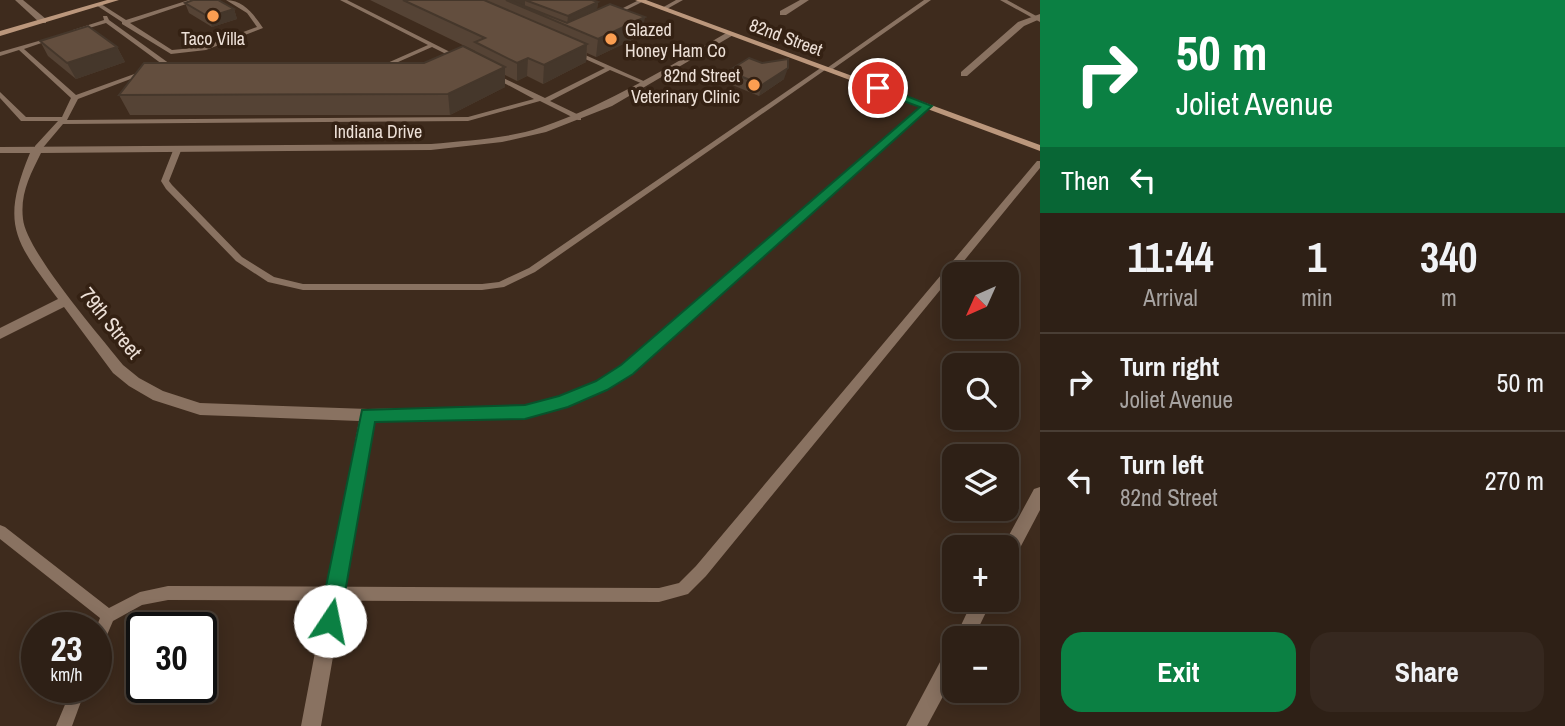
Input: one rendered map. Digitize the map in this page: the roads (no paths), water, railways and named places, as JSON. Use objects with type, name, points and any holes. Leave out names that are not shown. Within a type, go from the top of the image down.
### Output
[{"type":"main road","points":[[0,34],[115,0]]},
{"type":"main road","name":"82nd Street","points":[[640,0],[1040,148]]},
{"type":"street","points":[[19,0],[43,21]]},
{"type":"street","points":[[783,13],[805,0]]},
{"type":"street","points":[[964,74],[1021,24],[1038,18]]},
{"type":"street","name":"Indiana Drive","points":[[0,150],[431,147],[470,144],[543,130],[578,118],[731,34]]},
{"type":"street","name":"79th Street","points":[[38,148],[23,178],[17,198],[18,222],[27,249],[118,369],[158,397],[200,409],[368,415],[525,412],[562,402],[601,385],[656,346],[779,234],[927,106]]},
{"type":"street","points":[[0,334],[66,302]]},
{"type":"street","points":[[310,726],[368,415]]},
{"type":"street","points":[[1018,535],[1040,494]]},
{"type":"street","points":[[916,726],[942,678]]},
{"type":"lane","points":[[114,26],[195,0]]},
{"type":"lane","points":[[96,5],[126,22],[164,50],[190,52],[260,28],[249,12],[229,0]]},
{"type":"lane","points":[[344,0],[462,60]]},
{"type":"lane","points":[[602,20],[640,0]]},
{"type":"lane","points":[[663,9],[680,0]]},
{"type":"lane","points":[[178,148],[165,181],[169,187],[239,258],[271,280],[313,287],[500,285],[532,271],[928,0]]},
{"type":"lane","points":[[1003,0],[1038,18]]},
{"type":"lane","points":[[38,148],[63,121],[75,98],[167,64],[107,21],[96,5]]},
{"type":"lane","points":[[602,9],[613,14]]},
{"type":"lane","points":[[70,32],[107,21]]},
{"type":"lane","points":[[0,54],[57,36]]},
{"type":"lane","points":[[398,71],[372,71],[432,45]]},
{"type":"lane","points":[[562,47],[645,83]]},
{"type":"lane","points":[[20,48],[75,98]]},
{"type":"lane","points":[[431,63],[451,54]]},
{"type":"lane","points":[[0,94],[24,119],[468,119],[543,100],[610,68]]},
{"type":"lane","points":[[155,69],[176,70]]},
{"type":"lane","points":[[485,71],[578,118]]},
{"type":"lane","points":[[112,613],[140,599],[168,593],[659,595],[683,589],[701,571],[1040,163]]},
{"type":"lane","points":[[0,531],[102,612]]},
{"type":"lane","points":[[64,726],[73,703]]},
{"type":"place","name":"Taco Villa","points":[[213,16]]},
{"type":"place","name":"Glazed Honey Ham Co","points":[[611,39]]},
{"type":"place","name":"82nd Street Veterinary Clinic","points":[[754,85]]}]
